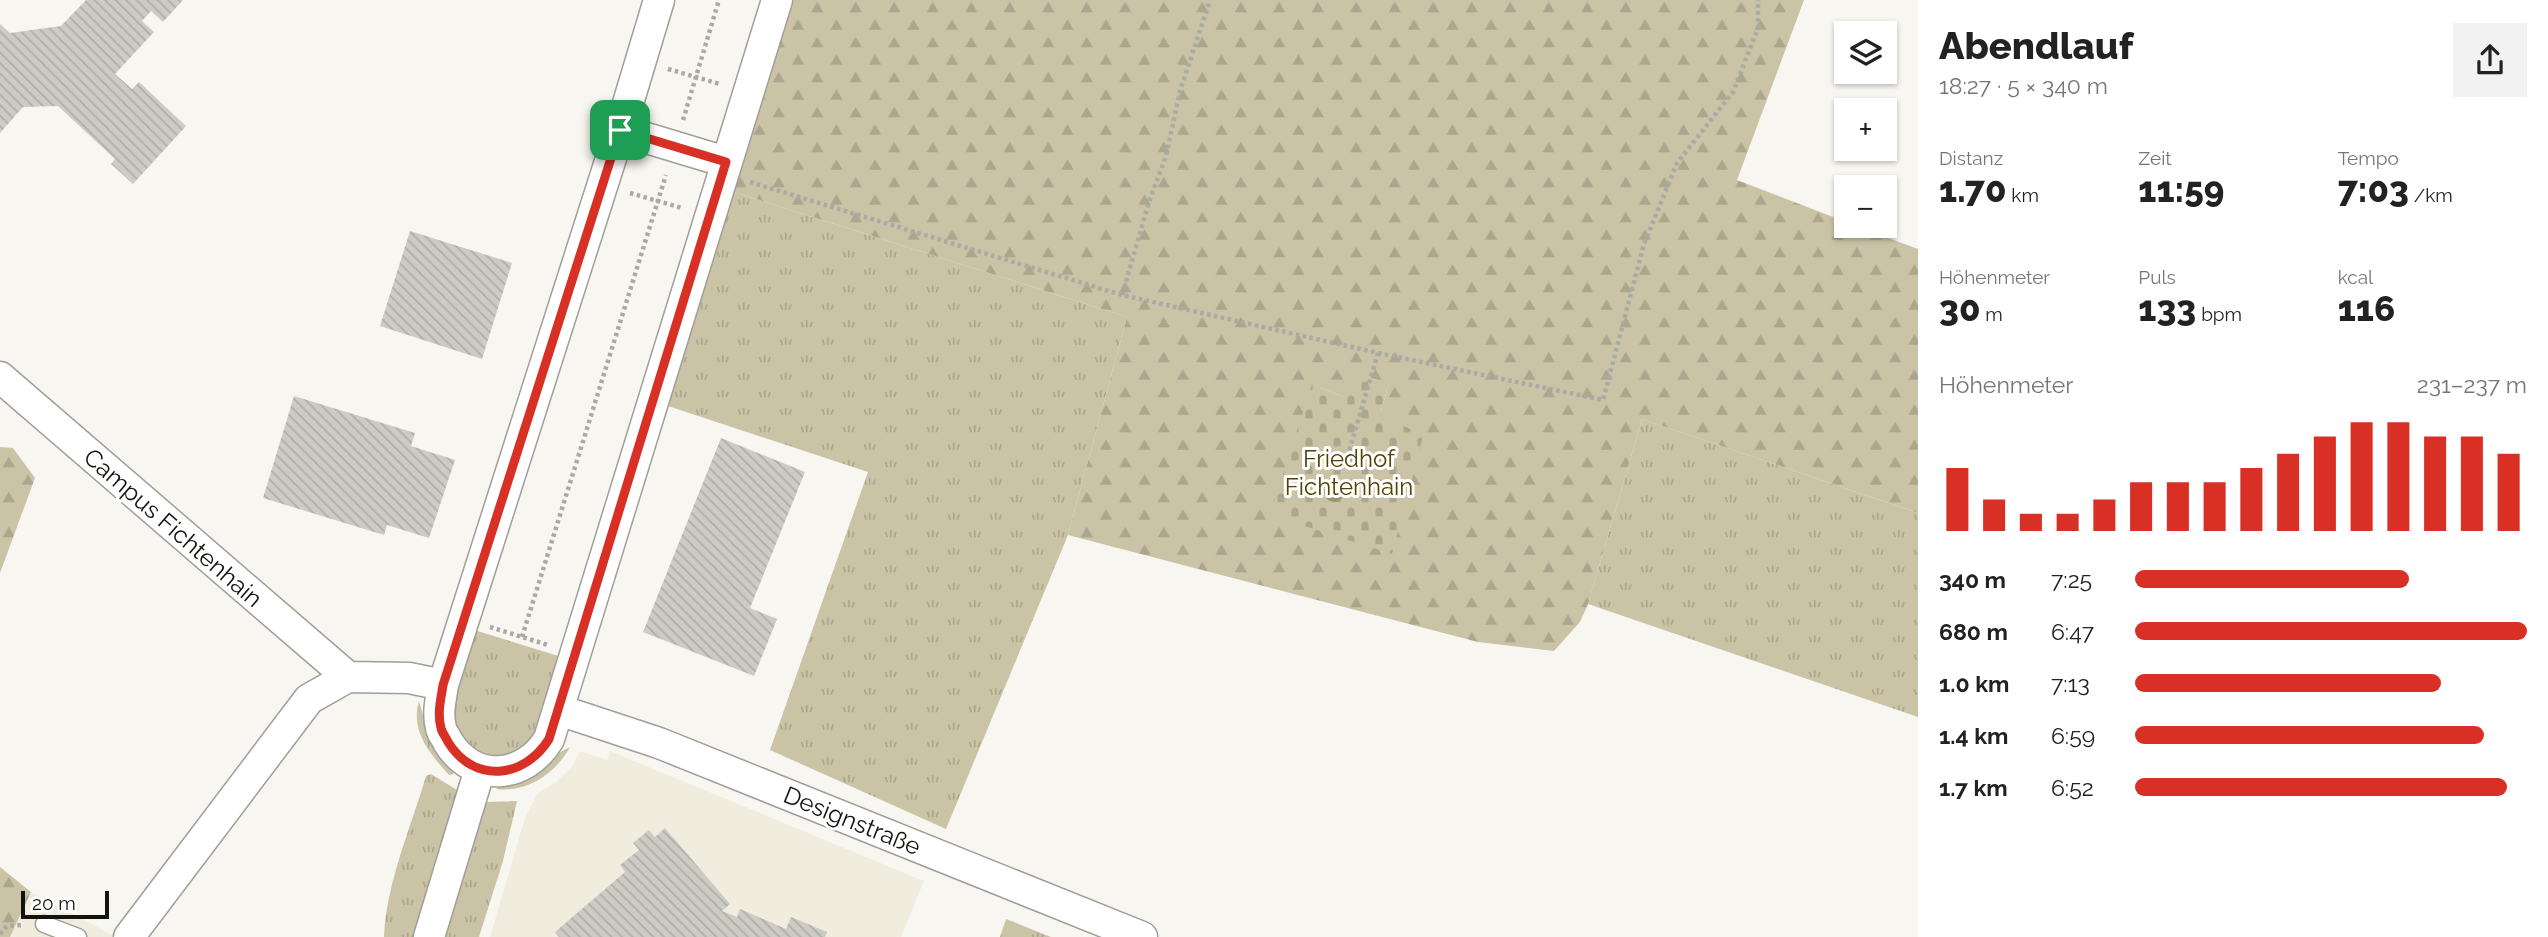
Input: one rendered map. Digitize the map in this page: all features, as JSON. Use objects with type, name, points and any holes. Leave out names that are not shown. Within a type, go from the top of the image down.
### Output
[{"type":"street","points":[[659,0],[443,685],[439,707],[441,729],[465,762],[480,769],[514,770],[526,765],[540,754],[549,739],[777,0]]},
{"type":"street","points":[[620,130],[674,147],[724,168]]},
{"type":"street","name":"Campus Fichtenhain","points":[[0,377],[348,677]]},
{"type":"street","points":[[129,937],[309,699],[348,677],[409,678],[443,685]]},
{"type":"street","name":"Designstraße","points":[[559,710],[659,743],[1142,937]]},
{"type":"street","points":[[429,937],[480,769]]},
{"type":"lane","points":[[44,924],[78,937]]},
{"type":"path","points":[[522,637],[719,0]]},
{"type":"path","points":[[1122,295],[1149,202],[1166,156],[1180,91],[1210,0]]},
{"type":"path","points":[[724,168],[1122,295],[1603,400],[1644,244],[1677,163],[1733,92],[1758,28],[1758,0]]},
{"type":"path","points":[[641,61],[748,92]]},
{"type":"path","points":[[603,184],[710,216]]},
{"type":"path","points":[[1345,465],[1378,353]]},
{"type":"shaded area","points":[[580,751],[607,760],[610,751],[924,881],[901,937],[490,937],[525,818],[537,794],[555,783],[572,767]]},
{"type":"shaded area","points":[[31,892],[116,937],[10,937]]},
{"type":"green space","points":[[793,0],[1804,0],[1737,180],[1834,217],[1834,238],[1888,238],[1918,249],[1918,513],[1642,419],[1588,604],[1580,622],[1554,651],[1478,642],[1068,535],[1127,317],[734,192]],"holes":[[[1389,383],[1380,415],[1312,384],[1343,397]]]},
{"type":"green space","points":[[734,192],[1127,317],[1068,535],[946,829],[770,750],[868,472],[668,406]]},
{"type":"green space","name":"Friedhof Fichtenhain","points":[[1359,374],[1389,383],[1380,415],[1423,435],[1392,554],[1270,515],[1312,384],[1343,397]]},
{"type":"green space","points":[[1642,419],[1918,513],[1918,717],[1588,604]]},
{"type":"green space","points":[[0,447],[13,448],[35,478],[0,573]]},
{"type":"green space","points":[[471,629],[565,658],[547,712],[538,729],[527,743],[513,752],[497,755],[477,750],[463,740],[454,724],[451,712],[453,695]]},
{"type":"green space","points":[[419,701],[425,723],[454,774],[449,775],[423,741],[417,722]]},
{"type":"green space","points":[[570,747],[557,765],[539,779],[519,788],[496,789],[503,783]]},
{"type":"green space","points":[[431,774],[457,790],[455,812],[417,937],[384,937],[394,876],[426,776]]},
{"type":"green space","points":[[517,801],[503,861],[479,937],[444,937],[485,802]]},
{"type":"green space","points":[[0,867],[31,892],[10,937],[0,937]]},
{"type":"green space","points":[[1006,919],[1051,937],[1000,937]]},
{"type":"building","points":[[86,0],[183,0],[163,22],[151,11],[142,21],[154,32],[115,74],[132,89],[139,82],[186,126],[133,184],[111,164],[115,159],[58,106],[23,107],[0,133],[0,24],[10,33],[61,26]]},
{"type":"building","points":[[410,231],[512,263],[482,359],[380,326]]},
{"type":"building","points":[[294,396],[415,433],[411,446],[455,460],[429,538],[387,525],[384,535],[263,498]]},
{"type":"building","points":[[721,438],[805,472],[750,608],[777,619],[754,676],[643,632]]},
{"type":"building","points":[[665,828],[730,904],[722,911],[737,917],[740,909],[786,929],[791,917],[827,932],[825,937],[559,937],[555,932],[625,872],[620,865],[639,850],[633,843],[649,830],[655,837]]},
{"type":"route","points":[[620,130],[726,162],[549,739],[540,754],[526,765],[514,770],[480,769],[465,762],[441,729],[439,707],[443,685],[620,130]]}]
